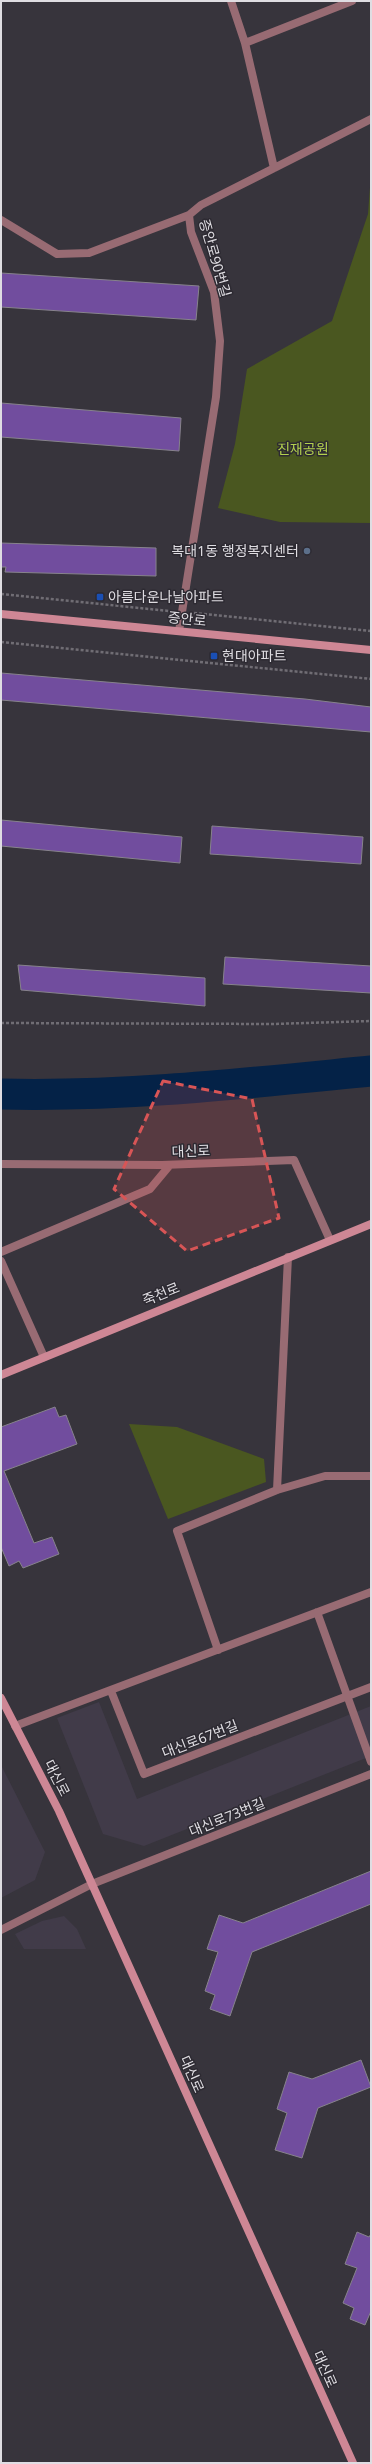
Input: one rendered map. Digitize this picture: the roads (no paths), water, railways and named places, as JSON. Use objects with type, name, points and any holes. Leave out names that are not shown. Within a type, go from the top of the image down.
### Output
[{"type":"street","points":[[231,1],[245,43],[274,168]]},
{"type":"street","points":[[245,43],[352,1]]},
{"type":"street","name":"증안로90번길","points":[[179,632],[216,397],[220,341],[214,292],[191,232],[189,215],[201,205],[371,119]]},
{"type":"street","points":[[1,220],[57,254],[76,254],[89,253],[189,215]]},
{"type":"street","name":"증안로","points":[[1,614],[371,650]]},
{"type":"street","name":"대신로","points":[[1,1164],[170,1165],[294,1160],[330,1240]]},
{"type":"street","points":[[1,1252],[150,1189],[170,1165]]},
{"type":"street","name":"죽천로","points":[[1,1375],[371,1224]]},
{"type":"street","points":[[277,1490],[288,1257]]},
{"type":"street","points":[[1,1261],[44,1357]]},
{"type":"street","points":[[218,1650],[177,1531],[277,1490],[325,1476],[371,1476]]},
{"type":"street","points":[[16,1726],[371,1592]]},
{"type":"street","points":[[317,1612],[371,1762]]},
{"type":"street","points":[[348,1696],[371,1687]]},
{"type":"street","name":"대신로67번길","points":[[111,1691],[144,1774],[348,1696]]},
{"type":"street","name":"대신로","points":[[1,1698],[59,1811],[353,2463]]},
{"type":"street","name":"대신로73번길","points":[[1,1930],[92,1884],[371,1774]]},
{"type":"waterway","points":[[1,1094],[140,1091],[371,1071]]},
{"type":"place","name":"복대1동 행정복지센터","points":[[307,551]]},
{"type":"place","name":"아름다운나날아파트","points":[[100,597]]},
{"type":"place","name":"현대아파트","points":[[214,656]]},
{"type":"park label","name":"진재공원","points":[[303,449]]}]
